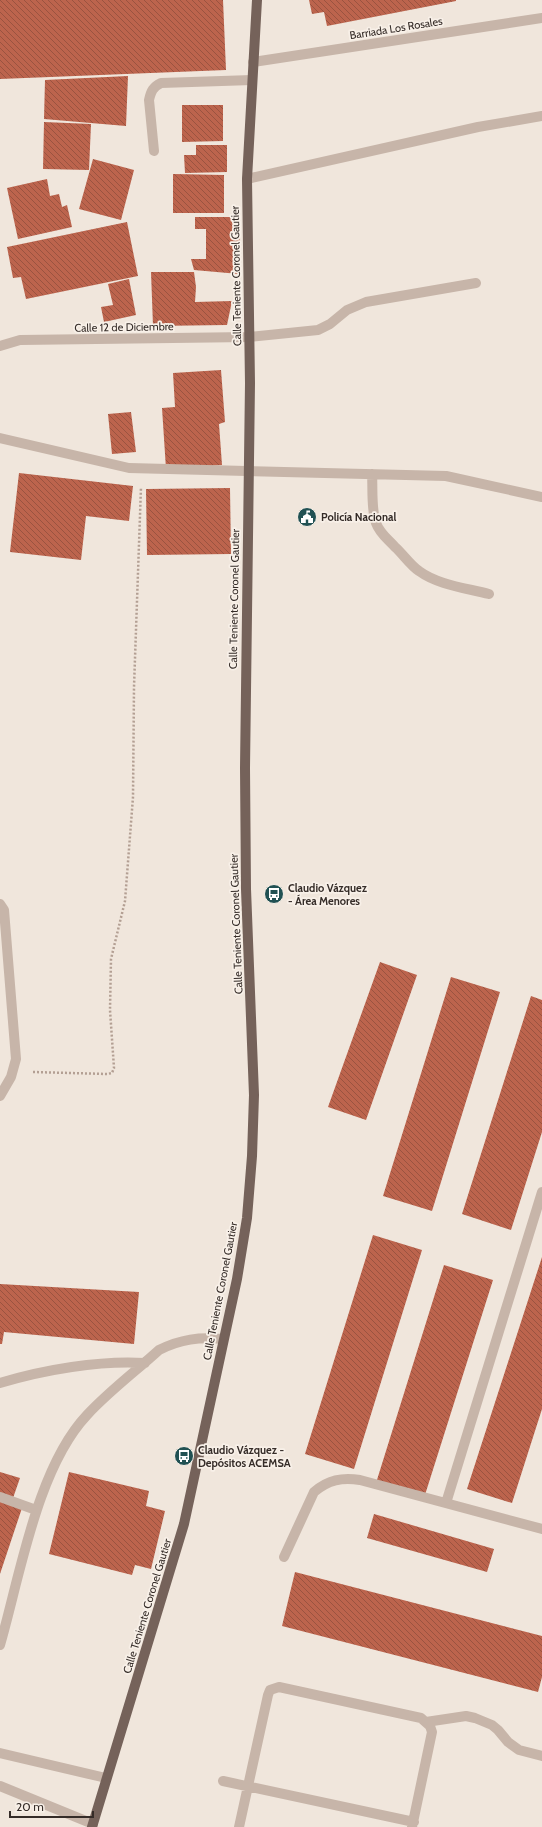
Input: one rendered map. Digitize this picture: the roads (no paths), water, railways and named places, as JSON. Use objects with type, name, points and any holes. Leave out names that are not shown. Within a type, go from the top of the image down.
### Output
[{"type":"main road","name":"Calle Teniente Coronel Gautier","points":[[92,1825],[184,1524],[237,1279],[247,1218],[252,1156],[254,1095],[246,889],[245,776],[247,472],[250,383],[247,180],[253,62],[258,0]]},
{"type":"street","name":"Barriada Los Rosales","points":[[253,62],[542,18]]},
{"type":"street","points":[[154,151],[149,100],[154,87],[161,83],[252,80]]},
{"type":"street","points":[[247,180],[478,128],[542,116]]},
{"type":"street","name":"Calle 12 de Diciembre","points":[[0,346],[20,340],[249,337],[318,330],[330,324],[347,310],[366,302],[476,283]]},
{"type":"street","points":[[0,438],[129,468],[446,476],[490,484],[542,497]]},
{"type":"street","points":[[372,474],[374,518],[376,525],[386,539],[393,544],[418,571],[442,582],[489,594]]},
{"type":"street","points":[[0,904],[4,910],[16,1059],[0,1096]]},
{"type":"street","points":[[446,1503],[542,1192]]},
{"type":"street","points":[[0,1645],[2,1629],[36,1510],[53,1468],[74,1431],[86,1415],[160,1350],[174,1343],[188,1339],[206,1337],[223,1339]]},
{"type":"street","points":[[0,1383],[80,1366],[125,1362],[145,1363]]},
{"type":"street","points":[[284,1556],[314,1492],[330,1481],[340,1478],[360,1480],[542,1529]]},
{"type":"street","points":[[0,1498],[36,1510]]},
{"type":"street","points":[[223,1781],[248,1787],[413,1825],[432,1732],[426,1722],[421,1718],[279,1687],[270,1690],[268,1695],[248,1787],[239,1827]]},
{"type":"street","points":[[426,1722],[466,1716],[475,1718],[492,1724],[508,1742],[518,1750],[542,1756]]},
{"type":"street","points":[[0,1753],[106,1778]]},
{"type":"street","points":[[0,1786],[92,1825]]},
{"type":"place","name":"Policía Nacional","points":[[307,517]]},
{"type":"place","name":"Claudio Vázquez - Área Menores","points":[[274,894]]},
{"type":"place","name":"Claudio Vázquez - Depósitos ACEMSA","points":[[184,1456]]}]
